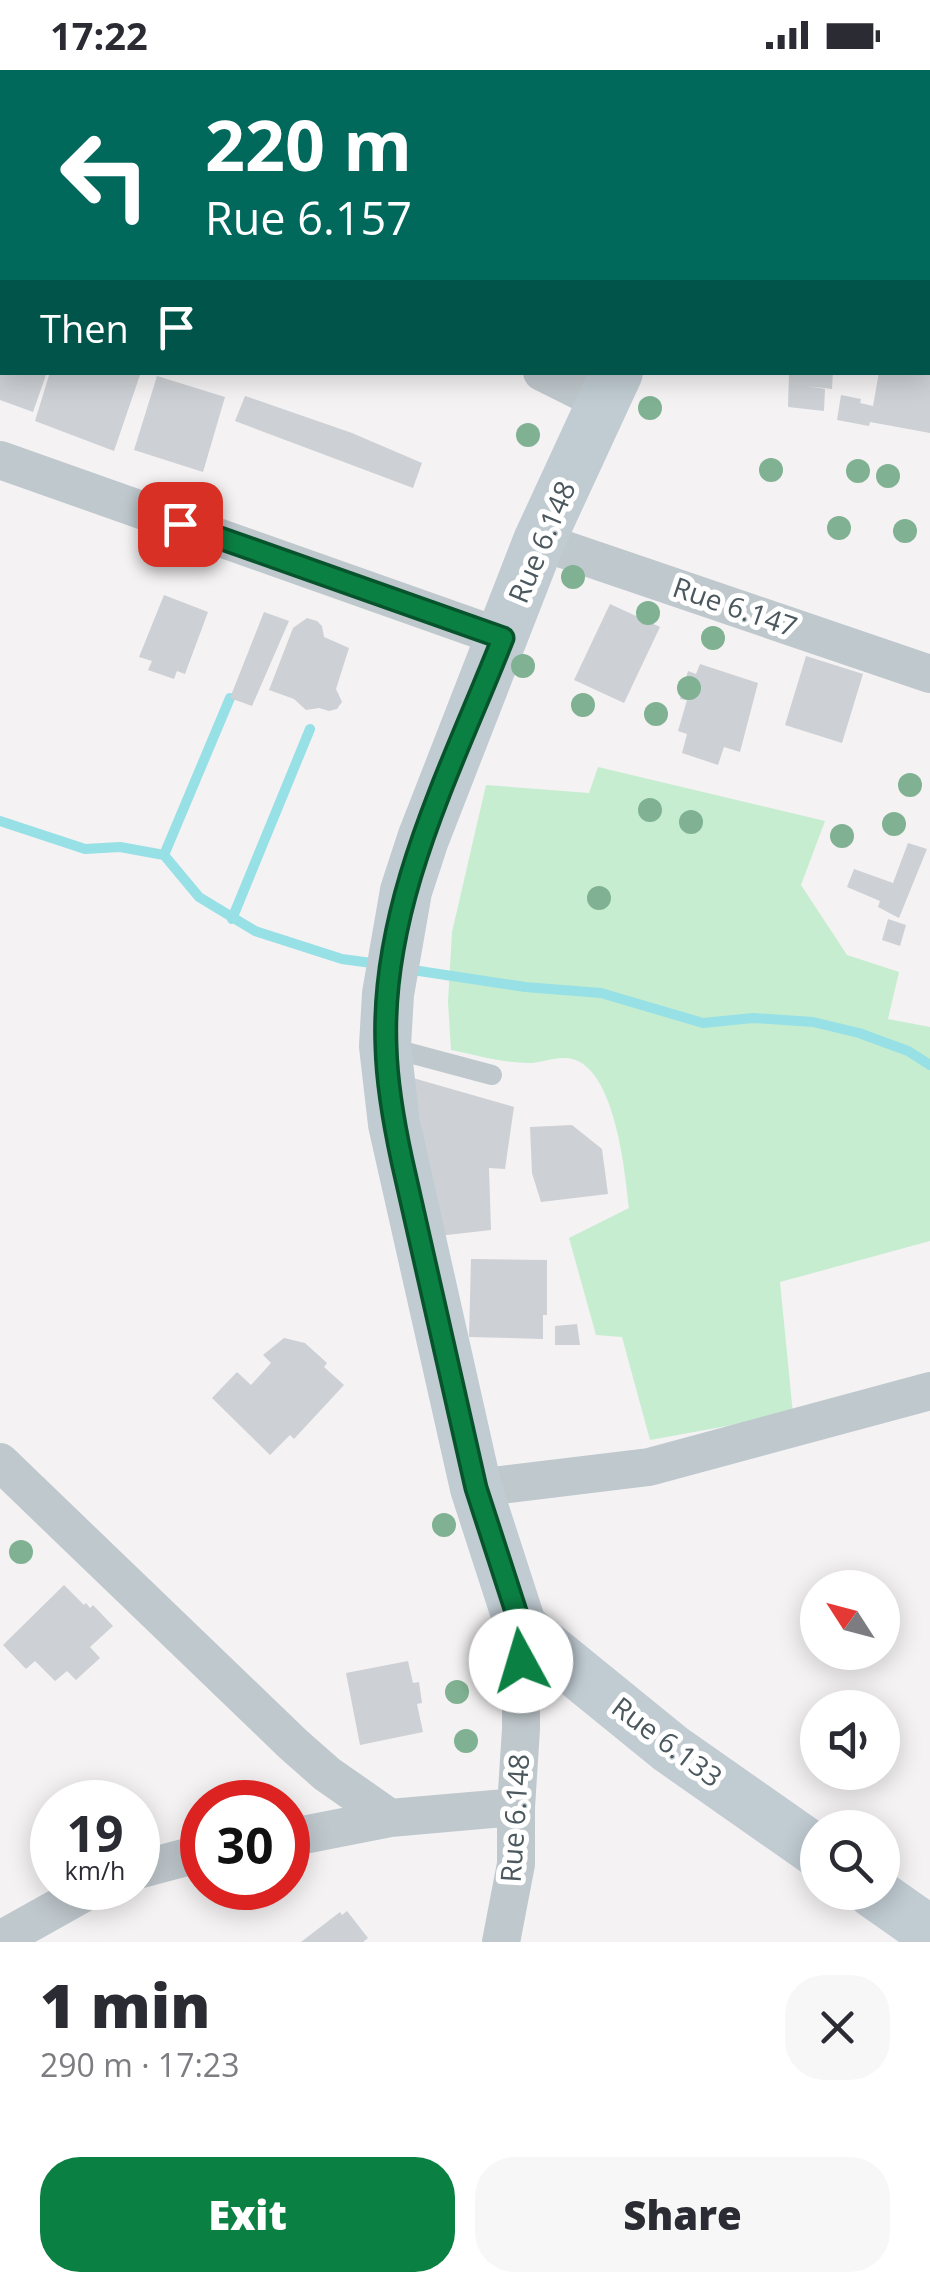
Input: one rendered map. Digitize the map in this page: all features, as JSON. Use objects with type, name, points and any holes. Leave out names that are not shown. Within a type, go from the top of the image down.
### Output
[{"type":"street","points":[[555,375],[610,388]]},
{"type":"street","name":"Rue 6.148","points":[[501,1942],[516,1864],[522,1729],[521,1627],[476,1488],[394,1124],[386,1046],[388,994],[396,935],[422,840],[539,541],[610,388]]},
{"type":"street","points":[[0,460],[503,638]]},
{"type":"street","name":"Rue 6.147","points":[[539,541],[930,674]]},
{"type":"street","points":[[476,1488],[649,1468],[930,1391]]},
{"type":"street","points":[[0,1462],[294,1744],[327,1774],[390,1818]]},
{"type":"street","name":"Rue 6.133","points":[[521,1627],[671,1749],[800,1839]]},
{"type":"street","points":[[310,1834],[390,1818],[516,1806]]},
{"type":"street","points":[[0,1940],[54,1910]]},
{"type":"street","points":[[899,1910],[930,1932]]},
{"type":"lane","points":[[386,1046],[492,1075]]},
{"type":"green space","points":[[598,767],[825,821],[801,885],[847,955],[899,972],[888,1019],[930,1027],[930,1241],[780,1282],[793,1414],[650,1440],[622,1337],[596,1335],[569,1238],[629,1208],[620,1146],[607,1098],[583,1064],[567,1058],[519,1063],[451,1050],[448,1002],[452,932],[486,785],[589,793]]},
{"type":"building","points":[[0,375],[46,375],[33,412],[0,400]]},
{"type":"building","points":[[49,375],[140,375],[114,451],[35,421]]},
{"type":"building","points":[[789,375],[833,375],[832,389],[807,386],[825,389],[824,411],[788,407]]},
{"type":"building","points":[[878,375],[930,375],[930,433],[837,420],[841,395],[873,406]]},
{"type":"building","points":[[157,376],[225,397],[203,472],[134,450]]},
{"type":"building","points":[[245,396],[352,433],[422,463],[413,488],[235,421]]},
{"type":"building","points":[[164,595],[208,612],[185,674],[177,671],[174,679],[148,670],[152,661],[139,657]]},
{"type":"building","points":[[610,604],[660,627],[624,703],[574,680]]},
{"type":"building","points":[[264,612],[289,621],[252,706],[230,698]]},
{"type":"building","points":[[307,618],[322,626],[324,637],[349,648],[336,689],[342,702],[337,709],[306,710],[294,699],[269,690],[293,628]]},
{"type":"building","points":[[806,656],[863,674],[842,743],[785,725]]},
{"type":"building","points":[[700,664],[758,683],[740,752],[724,747],[718,765],[682,753],[687,734],[678,731],[687,700],[680,699],[688,671],[696,674]]},
{"type":"building","points":[[908,843],[927,849],[899,918],[878,907],[880,901],[847,887],[854,869],[893,883]]},
{"type":"building","points":[[888,919],[906,925],[900,946],[882,940]]},
{"type":"building","points":[[413,1078],[514,1107],[505,1169],[489,1168],[491,1230],[438,1236]]},
{"type":"building","points":[[572,1125],[602,1149],[608,1194],[541,1202],[532,1173],[530,1127]]},
{"type":"building","points":[[471,1259],[547,1260],[543,1339],[469,1337]]},
{"type":"building","points":[[577,1324],[580,1345],[555,1345],[555,1326]]},
{"type":"building","points":[[284,1338],[305,1343],[344,1385],[294,1439],[290,1435],[270,1455],[212,1398],[237,1372],[251,1385],[271,1363],[263,1355]]},
{"type":"building","points":[[64,1585],[84,1605],[93,1605],[113,1626],[90,1647],[100,1658],[76,1680],[67,1671],[55,1681],[35,1661],[26,1669],[3,1645]]},
{"type":"building","points":[[408,1661],[413,1683],[419,1682],[422,1703],[417,1704],[423,1732],[360,1745],[346,1673]]},
{"type":"building","points":[[347,1911],[368,1938],[363,1942],[301,1942],[340,1912],[342,1915]]},
{"type":"waterway","points":[[164,855],[230,698]]},
{"type":"waterway","points":[[232,919],[310,729]]},
{"type":"waterway","points":[[0,821],[85,849],[120,847],[164,855],[199,897],[255,931],[342,959],[379,964]]},
{"type":"waterway","points":[[406,969],[525,987],[601,993],[703,1023],[753,1018],[813,1022],[908,1051],[930,1065]]},
{"type":"route","points":[[180,524],[503,638],[422,840],[406,891],[388,994],[386,1046],[402,1161],[476,1488],[521,1627],[521,1661]]}]
